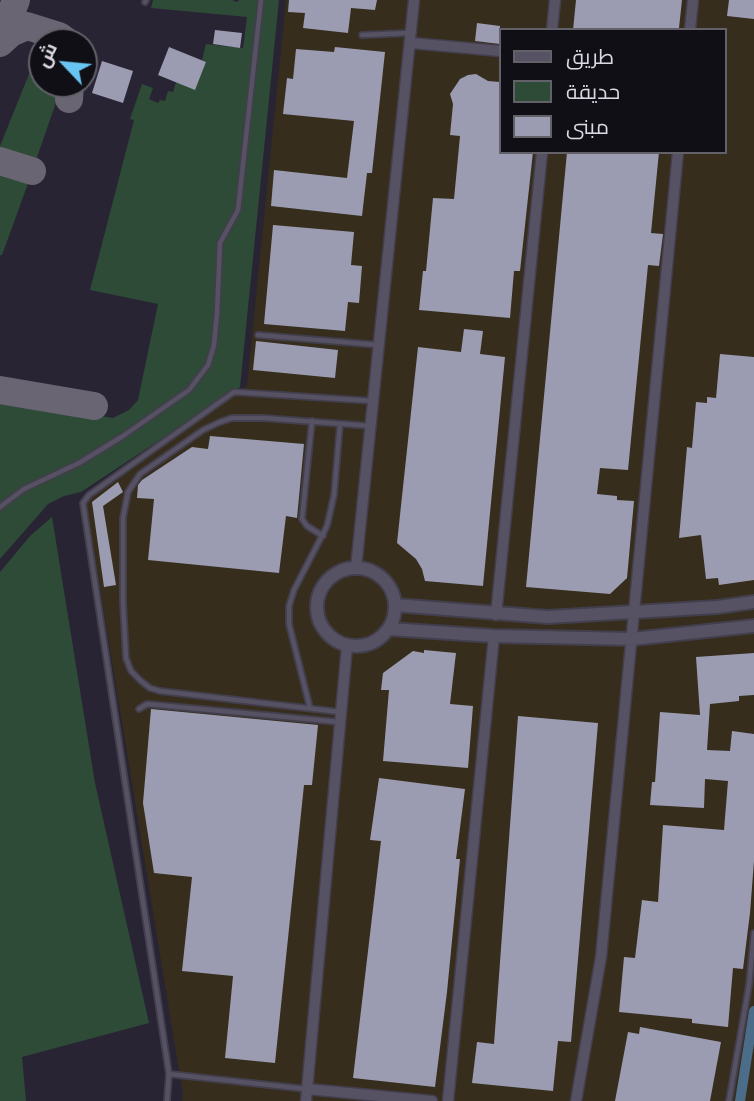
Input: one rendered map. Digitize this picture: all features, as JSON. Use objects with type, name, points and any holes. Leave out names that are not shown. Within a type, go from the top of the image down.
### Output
[{"type":"street","points":[[356,568],[414,0]]},
{"type":"street","points":[[552,28],[555,0]]},
{"type":"street","points":[[690,28],[693,0]]},
{"type":"street","points":[[411,38],[498,51]]},
{"type":"street","points":[[496,615],[541,154]]},
{"type":"street","points":[[576,1101],[601,957],[678,154]]},
{"type":"street","points":[[356,568],[369,570],[382,578],[391,590],[395,605],[389,629],[371,643],[359,647],[347,646],[328,635],[317,615],[317,604],[325,583],[343,570],[356,568]]},
{"type":"street","points":[[395,605],[548,617],[718,607],[754,602]]},
{"type":"street","points":[[389,629],[495,636],[632,639],[754,626]]},
{"type":"street","points":[[448,1101],[495,636]]},
{"type":"street","points":[[306,1101],[347,646]]},
{"type":"street","points":[[307,1089],[432,1101]]},
{"type":"lane","points":[[0,507],[24,489],[79,463],[123,436],[190,390],[208,365],[214,345],[220,243],[238,210],[261,0]]},
{"type":"lane","points":[[362,35],[411,38]]},
{"type":"lane","points":[[258,335],[380,345]]},
{"type":"lane","points":[[167,1101],[169,1074],[84,525],[83,500],[234,392],[374,401]]},
{"type":"lane","points":[[340,717],[310,708],[160,691],[141,681],[131,671],[126,658],[123,518],[128,492],[140,474],[203,430],[232,418],[372,426]]},
{"type":"lane","points":[[312,421],[302,519],[307,526],[323,536]]},
{"type":"lane","points":[[310,708],[289,624],[289,606],[294,590],[323,536],[334,495],[341,424]]},
{"type":"lane","points":[[139,709],[147,704],[340,717]]},
{"type":"lane","points":[[729,1101],[754,933]]},
{"type":"lane","points":[[169,1074],[307,1089]]},
{"type":"shaded area","points":[[286,0],[754,0],[754,1101],[182,1101],[86,502],[247,386]]},
{"type":"green space","points":[[153,0],[279,0],[240,387],[81,492],[48,504],[0,559],[0,399],[113,418],[129,410],[138,400],[158,304],[90,290],[134,120],[130,119],[142,84],[153,88],[149,99],[158,103],[160,100],[165,101],[168,91],[173,92],[176,82],[195,89],[206,62],[202,60],[206,44],[243,48],[247,17],[151,8]]},
{"type":"green space","points":[[28,77],[28,98],[58,98],[35,163],[0,152]]},
{"type":"green space","points":[[0,168],[30,178],[2,255],[0,255]]},
{"type":"green space","points":[[52,517],[95,783],[149,1023],[22,1057],[26,1101],[0,1101],[0,572],[30,536]]},
{"type":"building","points":[[289,0],[377,0],[375,10],[351,8],[348,33],[303,28],[305,13],[288,12]]},
{"type":"building","points":[[576,0],[682,0],[679,28],[573,28]]},
{"type":"building","points":[[729,0],[754,0],[754,19],[727,16]]},
{"type":"building","points":[[477,23],[500,26],[498,44],[475,41]]},
{"type":"building","points":[[215,30],[242,33],[240,48],[213,44]]},
{"type":"building","points":[[169,47],[206,62],[195,90],[158,75]]},
{"type":"building","points":[[335,47],[385,52],[372,173],[367,173],[362,216],[271,206],[274,170],[347,178],[354,121],[283,114],[287,78],[293,79],[296,49],[334,52]]},
{"type":"building","points":[[102,61],[133,71],[123,103],[98,95],[98,74]]},
{"type":"building","points":[[476,74],[488,81],[498,82],[498,154],[533,154],[520,271],[514,271],[510,318],[419,310],[423,271],[426,271],[433,198],[454,199],[460,136],[450,135],[453,104],[450,94],[460,79]]},
{"type":"building","points":[[567,154],[659,154],[651,233],[663,234],[659,266],[648,265],[628,470],[600,468],[597,494],[617,496],[617,500],[634,501],[627,578],[610,594],[526,587]]},
{"type":"building","points":[[273,225],[354,232],[351,265],[362,266],[359,303],[348,302],[345,331],[264,324]]},
{"type":"building","points":[[464,329],[483,331],[480,354],[505,357],[483,586],[425,581],[416,559],[397,543],[418,347],[461,352]]},
{"type":"building","points":[[256,341],[338,350],[335,378],[253,370]]},
{"type":"building","points":[[720,354],[754,357],[754,580],[719,585],[718,578],[706,579],[701,535],[679,538],[687,447],[692,448],[696,402],[707,403],[707,397],[716,398]]},
{"type":"building","points":[[210,436],[304,444],[297,518],[286,516],[279,573],[148,560],[154,499],[137,498],[138,485],[192,447],[208,449]]},
{"type":"building","points":[[118,482],[123,492],[103,506],[116,585],[104,587],[92,502]]},
{"type":"building","points":[[424,650],[456,653],[450,704],[473,706],[468,768],[383,761],[389,690],[381,690],[383,673],[413,651],[424,653]]},
{"type":"building","points":[[754,653],[754,695],[739,696],[739,701],[710,704],[707,750],[730,751],[732,731],[754,734],[754,861],[750,913],[743,969],[733,968],[728,1027],[692,1023],[692,1019],[619,1012],[624,957],[635,958],[642,900],[658,902],[663,825],[724,830],[728,781],[705,779],[704,808],[650,805],[652,782],[655,782],[660,712],[700,715],[696,657]]},
{"type":"building","points":[[151,709],[318,725],[312,785],[304,785],[275,1063],[225,1058],[233,976],[182,971],[192,877],[154,873],[143,803]]},
{"type":"building","points":[[518,716],[598,723],[571,1042],[558,1041],[553,1091],[472,1083],[477,1042],[494,1044]]},
{"type":"building","points":[[379,778],[465,789],[456,859],[460,859],[447,992],[435,1087],[353,1078],[381,841],[370,840]]},
{"type":"building","points":[[640,1027],[721,1042],[710,1101],[615,1101],[628,1032],[639,1034]]},
{"type":"waterway","points":[[740,1101],[754,1011]]},
{"type":"taxiway","points":[[0,42],[16,0]]},
{"type":"taxiway","points":[[0,43],[11,33],[27,26],[33,28]]},
{"type":"taxiway","points":[[0,161],[32,171]]},
{"type":"taxiway","points":[[0,390],[94,406]]}]
